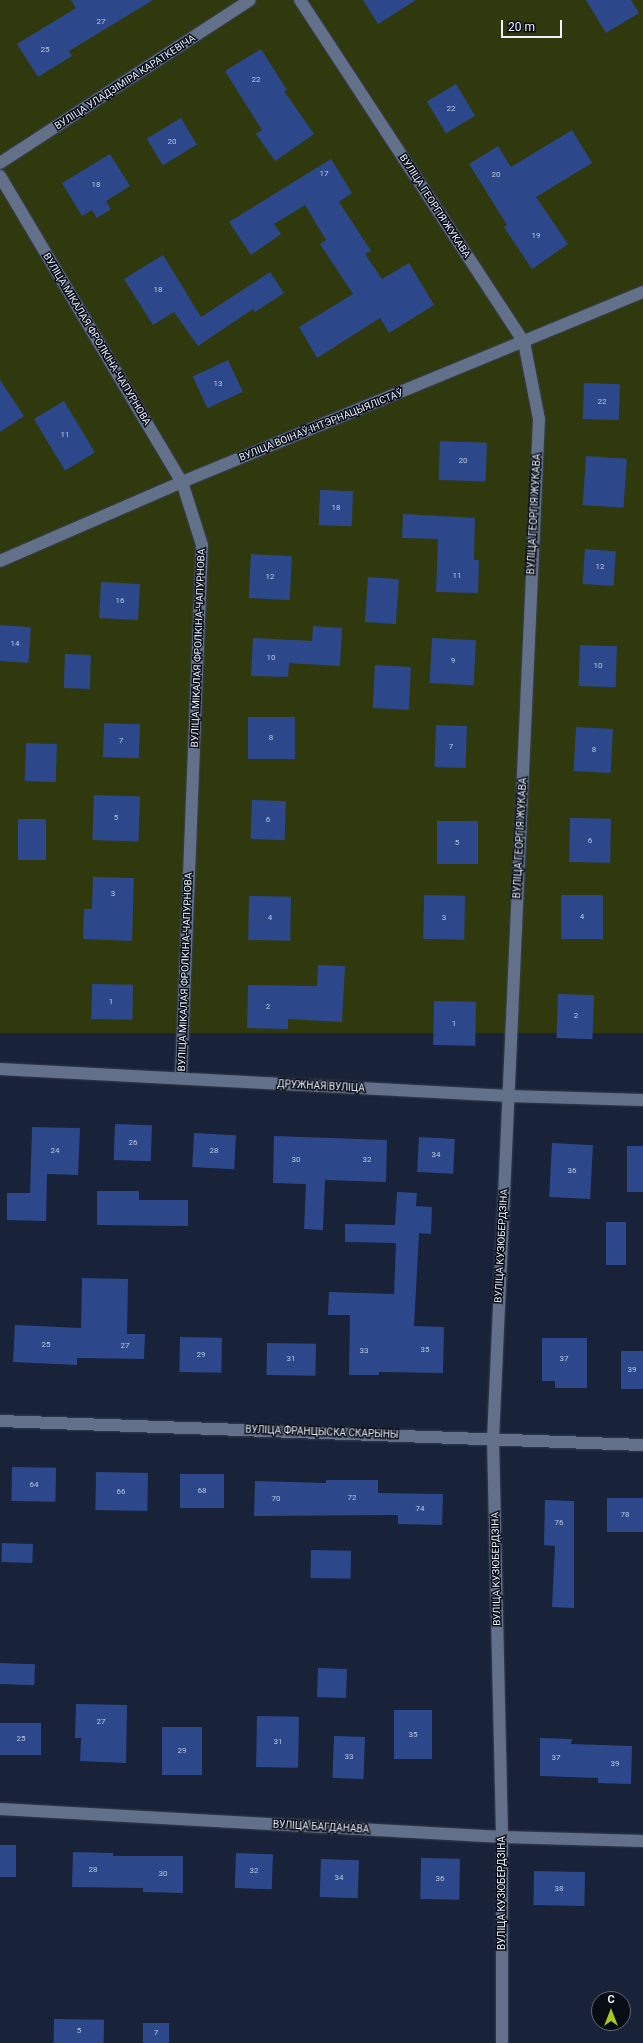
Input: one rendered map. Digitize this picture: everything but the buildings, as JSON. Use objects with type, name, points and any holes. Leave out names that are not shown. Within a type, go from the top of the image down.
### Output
[{"type":"street","name":"ВУЛІЦА УЛАДЗІМІРА КАРАТКЕВІЧА","points":[[0,163],[250,0]]},
{"type":"street","name":"ВУЛІЦА ГЕОРГІЯ ЖУКАВА","points":[[300,0],[524,342],[539,419],[508,1096]]},
{"type":"street","name":"ВУЛІЦА МІКАЛАЯ ФРОЛКІНА-ЧАПУРНОВА","points":[[0,176],[182,482],[202,545],[181,1078]]},
{"type":"street","name":"ВУЛІЦА ВОІНАЎ-ІНТЭРНАЦЫЯЛІСТАЎ","points":[[0,561],[182,482],[643,292]]},
{"type":"street","name":"ДРУЖНАЯ ВУЛІЦА","points":[[0,1069],[508,1096],[643,1100]]},
{"type":"street","name":"ВУЛІЦА КУЗЮБЕРДЗІНА","points":[[502,2043],[502,1837],[493,1438],[508,1096]]},
{"type":"street","name":"ВУЛІЦА ФРАНЦЫСКА СКАРЫНЫ","points":[[0,1421],[493,1438],[643,1445]]},
{"type":"street","name":"ВУЛІЦА БАГДАНАВА","points":[[0,1809],[502,1837],[643,1841]]},
{"type":"green space","points":[[0,0],[643,0],[643,1033],[0,1033]]}]
